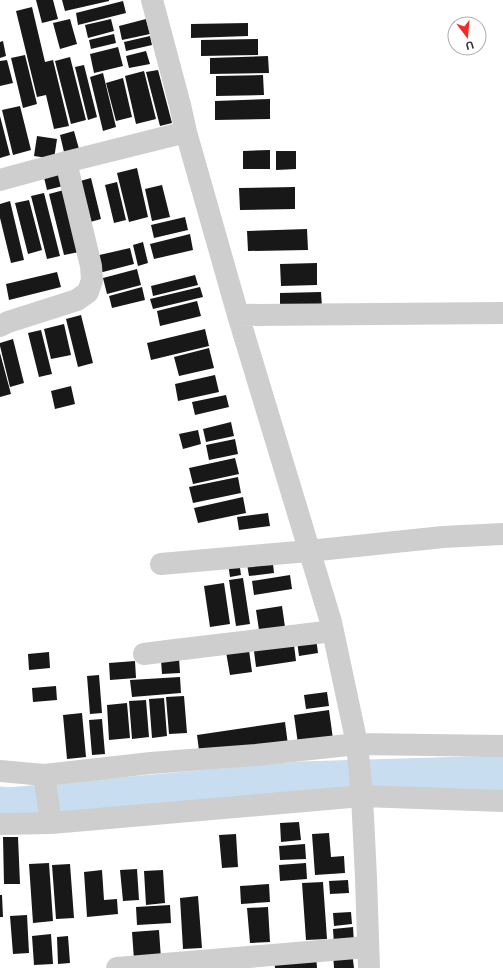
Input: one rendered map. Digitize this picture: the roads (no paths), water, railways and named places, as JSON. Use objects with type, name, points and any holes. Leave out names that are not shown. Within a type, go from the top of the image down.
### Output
[{"type":"street","points":[[117,968],[368,958],[366,878],[361,787],[357,747],[331,622],[238,315],[186,132],[152,0]]},
{"type":"street","points":[[0,180],[186,132]]},
{"type":"street","points":[[0,326],[78,300],[88,292],[92,280],[91,266],[66,162]]},
{"type":"street","points":[[238,315],[503,314]]},
{"type":"street","points":[[161,564],[443,537],[503,534]]},
{"type":"street","points":[[144,654],[333,631]]},
{"type":"street","points":[[0,824],[47,799],[151,764],[357,747],[503,746]]},
{"type":"street","points":[[0,771],[47,799],[361,787],[503,801]]},
{"type":"waterway","points":[[0,805],[9,806],[300,780],[503,774]]}]
